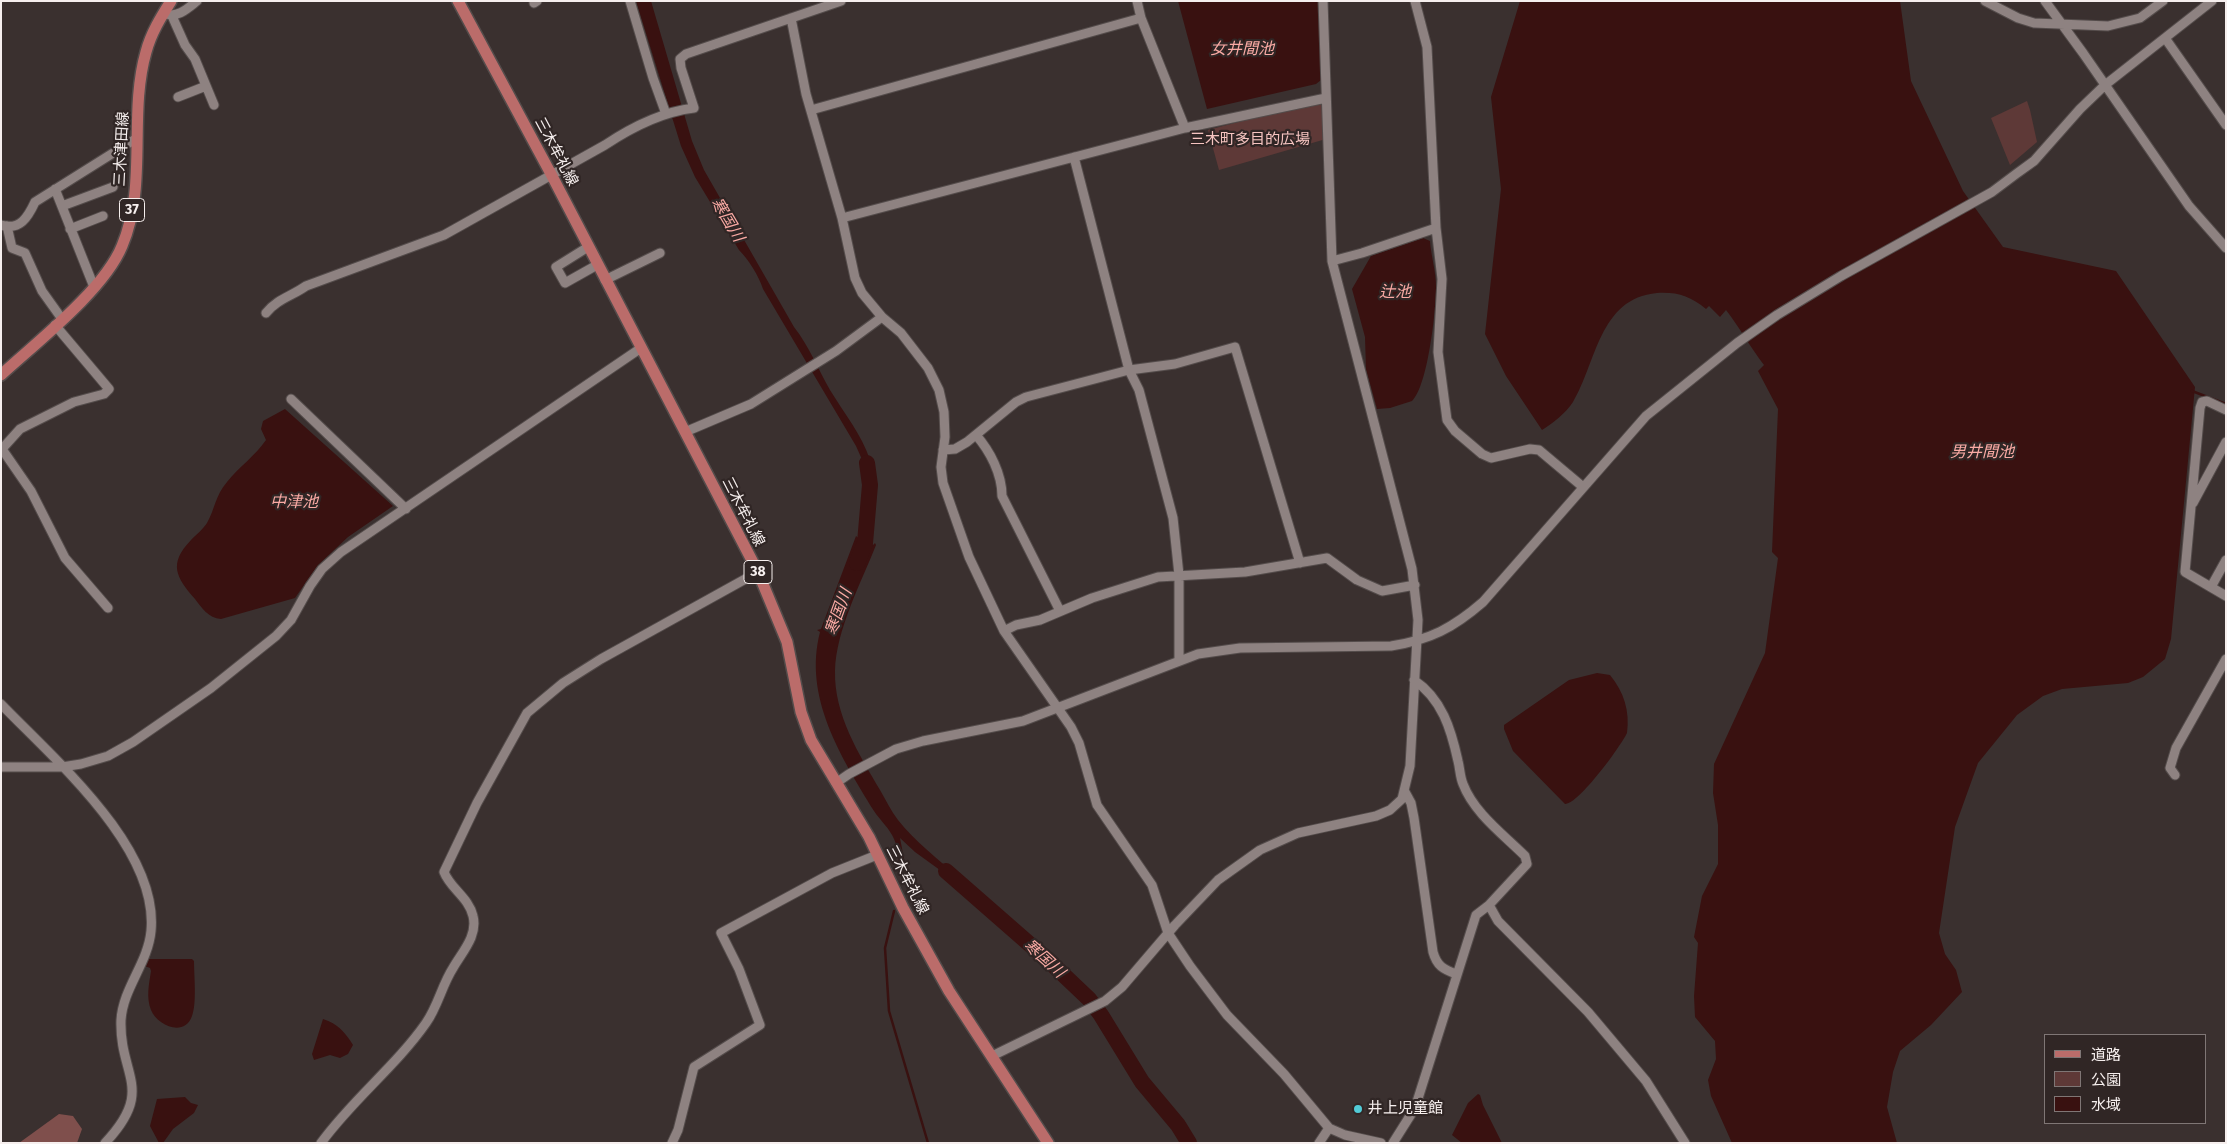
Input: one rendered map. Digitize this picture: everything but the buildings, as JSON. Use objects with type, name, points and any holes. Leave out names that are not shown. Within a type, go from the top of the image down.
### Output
[{"type":"main road","name":"三木津田線","points":[[1,375],[110,270],[122,246],[131,219],[135,192],[140,82],[145,52],[153,30],[168,14],[171,1]]},
{"type":"main road","name":"三木牟礼線","points":[[458,1],[551,174],[758,572],[786,642],[801,712],[811,740],[877,855],[949,991],[1048,1143]]},
{"type":"street","points":[[197,1],[180,13],[168,14],[195,59],[214,105]]},
{"type":"street","points":[[630,1],[666,114]]},
{"type":"street","points":[[266,313],[273,304],[306,286],[444,235],[605,145],[630,129],[666,114],[694,108],[680,68],[680,59],[686,54],[841,1]]},
{"type":"street","points":[[1137,1],[1141,18],[1185,128]]},
{"type":"street","points":[[992,1056],[1105,1001],[1122,988],[1168,933],[1218,880],[1240,862],[1260,850],[1298,833],[1376,816],[1390,810],[1402,799],[1405,792],[1410,766],[1415,642],[1418,620],[1415,586],[1332,260],[1323,1]]},
{"type":"street","points":[[1415,1],[1427,47],[1436,228],[1442,279],[1438,352],[1448,420],[1455,431],[1482,454],[1491,458],[1530,449],[1539,450],[1583,487]]},
{"type":"street","points":[[1985,1],[2018,18],[2034,23],[2108,26],[2140,18],[2163,1]]},
{"type":"street","points":[[2044,1],[2189,206],[2226,248]]},
{"type":"street","points":[[836,783],[870,762],[896,750],[923,741],[997,728],[1058,708],[1198,654],[1240,648],[1391,646],[1415,642],[1443,632],[1462,620],[1483,602],[1646,416],[1737,343],[1814,292],[1992,192],[2034,161],[2105,85],[2212,1]]},
{"type":"street","points":[[791,18],[811,110],[842,218],[855,278],[862,293],[882,317],[901,333],[928,368],[939,390],[944,412],[945,437],[941,467],[943,484],[951,512],[969,557],[1004,631],[1058,708],[1079,743],[1097,805],[1152,885],[1168,933],[1227,1015],[1284,1074],[1329,1128],[1345,1135],[1380,1143]]},
{"type":"street","points":[[811,110],[1141,18]]},
{"type":"street","points":[[2165,38],[2226,125]]},
{"type":"street","points":[[178,97],[206,86]]},
{"type":"street","points":[[842,218],[1185,128],[1326,98]]},
{"type":"street","points":[[4,225],[12,227],[21,223],[28,216],[35,202],[137,138]]},
{"type":"street","points":[[1074,158],[1129,370],[1139,390],[1173,518],[1179,575],[1178,661]]},
{"type":"street","points":[[62,206],[112,187]]},
{"type":"street","points":[[55,189],[94,287]]},
{"type":"street","points":[[70,229],[103,216]]},
{"type":"street","points":[[4,225],[12,248],[25,253],[58,322],[109,389],[104,394],[74,402],[20,429],[2,450],[31,491],[66,558],[108,608]]},
{"type":"street","points":[[1332,260],[1362,253],[1436,228]]},
{"type":"street","points":[[588,247],[556,267],[565,283],[597,265]]},
{"type":"street","points":[[605,280],[660,253]]},
{"type":"street","points":[[685,432],[736,412],[822,359],[882,317]]},
{"type":"street","points":[[943,450],[955,449],[976,435],[1016,402],[1026,397],[1129,370],[1176,364],[1235,347],[1300,562]]},
{"type":"street","points":[[1,767],[62,767],[108,756],[133,742],[210,688],[276,636],[291,620],[322,569],[341,552],[641,348]]},
{"type":"street","points":[[291,399],[406,509]]},
{"type":"street","points":[[2226,410],[2207,401],[2202,402],[2185,572],[2226,596]]},
{"type":"street","points":[[976,435],[987,448],[1002,484],[1002,496],[1060,611]]},
{"type":"street","points":[[2190,507],[2226,442]]},
{"type":"street","points":[[1004,631],[1016,625],[1040,620],[1092,598],[1158,577],[1245,572],[1327,558],[1358,580],[1382,590],[1415,586]]},
{"type":"street","points":[[2211,587],[2226,560]]},
{"type":"street","points":[[321,1143],[334,1124],[365,1094],[427,1021],[452,968],[466,948],[474,929],[473,916],[462,895],[444,872],[476,804],[527,713],[563,683],[601,659],[758,572]]},
{"type":"street","points":[[2175,775],[2170,768],[2176,748],[2226,659]]},
{"type":"street","points":[[1393,1143],[1415,1108],[1476,915],[1489,905],[1527,864],[1525,856],[1478,809],[1469,796],[1462,783],[1458,760],[1443,713],[1427,689],[1414,680]]},
{"type":"street","points":[[1,704],[103,811],[125,842],[144,886],[151,912],[151,932],[147,948],[127,993],[121,1020],[121,1037],[133,1084],[132,1098],[123,1120],[105,1143]]},
{"type":"street","points":[[1405,792],[1413,810],[1436,963],[1443,970],[1456,974]]},
{"type":"street","points":[[672,1143],[678,1130],[694,1067],[760,1025],[739,969],[721,933],[832,873],[877,855]]},
{"type":"street","points":[[1489,905],[1498,921],[1588,1012],[1646,1081],[1685,1143]]},
{"type":"street","points":[[1319,1143],[1329,1128]]},
{"type":"green space","name":"三木町多目的広場","points":[[1325,99],[1326,139],[1219,170],[1208,130]]},
{"type":"green space","points":[[2027,101],[2037,142],[2010,165],[1991,118]]},
{"type":"shaded area","points":[[59,1114],[73,1116],[82,1129],[77,1143],[19,1143]]},
{"type":"water","points":[[636,1],[651,1],[692,141],[704,170],[867,451],[873,469],[873,480],[870,485],[867,482],[864,464],[856,446],[763,289],[753,268],[739,250],[695,177],[681,146]]},
{"type":"water","name":"女井間池","points":[[1178,1],[1320,1],[1321,80],[1316,84],[1207,109]]},
{"type":"water","name":"男井間池","points":[[1520,1],[1900,1],[1911,81],[1963,191],[2003,247],[2116,271],[2195,387],[2171,639],[2165,659],[2143,677],[2128,683],[2062,689],[2043,696],[2017,715],[1978,763],[1955,827],[1939,933],[1945,954],[1956,970],[1962,992],[1931,1025],[1900,1051],[1893,1072],[1887,1107],[1897,1143],[1732,1143],[1711,1096],[1708,1080],[1716,1059],[1715,1041],[1695,1017],[1694,996],[1698,943],[1694,937],[1702,896],[1718,864],[1718,825],[1713,793],[1714,764],[1765,653],[1778,558],[1772,552],[1778,409],[1758,371],[1764,365],[1726,310],[1720,317],[1709,306],[1706,309],[1689,298],[1671,293],[1657,293],[1638,298],[1623,307],[1611,320],[1602,335],[1573,402],[1559,418],[1542,430],[1506,376],[1485,334],[1501,189],[1491,97]]},
{"type":"water","name":"辻池","points":[[1423,238],[1430,241],[1436,287],[1435,312],[1427,364],[1418,393],[1412,401],[1390,408],[1377,409],[1366,369],[1365,337],[1352,289],[1371,256]]},
{"type":"water","name":"中津池","points":[[285,409],[393,506],[348,537],[318,565],[295,598],[221,619],[212,617],[200,606],[179,577],[177,563],[179,556],[207,523],[223,487],[266,440],[261,429],[263,421]]},
{"type":"water","points":[[856,536],[862,541],[873,545],[875,543],[876,545],[844,623],[836,655],[836,687],[843,718],[856,748],[895,817],[912,836],[961,880],[962,886],[915,852],[900,838],[906,869],[900,869],[892,835],[874,811],[849,769],[828,726],[821,703],[817,680],[816,656],[820,632],[817,630],[821,629]]},
{"type":"water","points":[[1597,673],[1610,675],[1619,688],[1627,709],[1627,733],[1617,750],[1589,785],[1571,802],[1565,804],[1513,751],[1504,725],[1569,680]]},
{"type":"water","points":[[144,959],[192,959],[194,961],[194,1011],[188,1023],[177,1028],[171,1027],[164,1024],[154,1015],[151,1010],[148,991],[151,971],[150,968],[142,965]]},
{"type":"water","points":[[323,1019],[337,1026],[347,1036],[353,1045],[348,1054],[340,1058],[330,1055],[314,1060],[312,1054]]},
{"type":"water","points":[[1478,1094],[1502,1143],[1462,1143],[1452,1135],[1468,1103]]},
{"type":"water","points":[[185,1097],[191,1103],[198,1105],[194,1113],[173,1129],[163,1143],[159,1143],[150,1126],[157,1099]]},
{"type":"waterway","points":[[2192,391],[2226,404]]},
{"type":"waterway","name":"寒国川","points":[[857,563],[865,543],[870,485],[867,463]]},
{"type":"waterway","name":"寒国川","points":[[946,871],[1050,962],[1089,999],[1101,1015],[1142,1082],[1178,1125],[1189,1143]]},
{"type":"waterway","points":[[894,911],[885,948],[889,1011],[928,1143]]},
{"type":"place","name":"井上児童館","points":[[1358,1109]]}]
